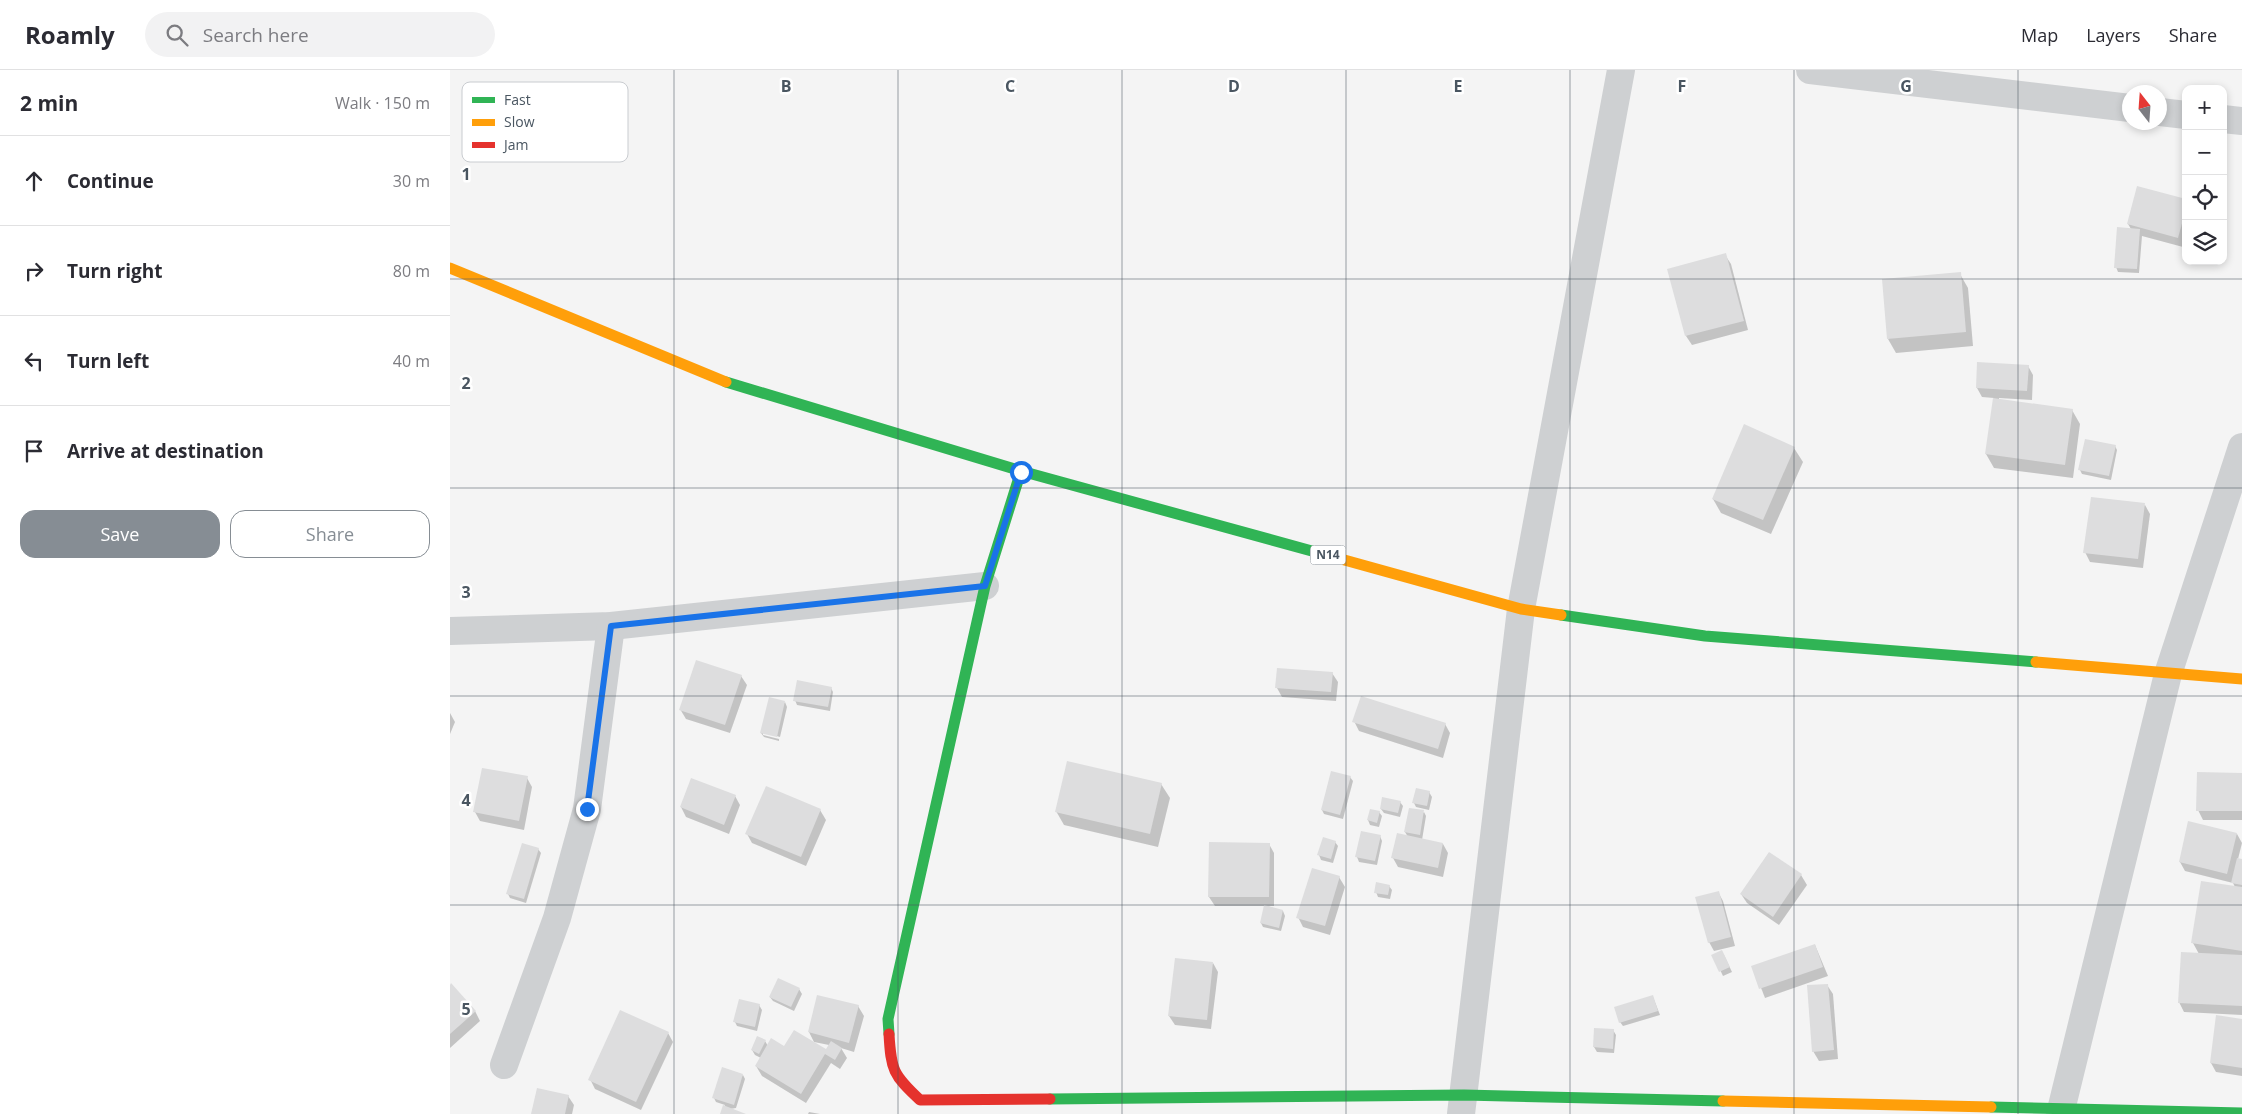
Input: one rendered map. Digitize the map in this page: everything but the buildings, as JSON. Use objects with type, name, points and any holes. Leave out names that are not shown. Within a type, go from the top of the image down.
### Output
[{"type":"main road","name":"N14","points":[[450,268],[730,383],[1021,472],[1521,609],[1705,636],[2242,679]]},
{"type":"main road","points":[[1021,472],[985,586],[888,1019],[890,1059],[899,1081],[920,1100],[2242,1113]]},
{"type":"street","points":[[1463,1105],[1521,609],[1621,70]]},
{"type":"street","points":[[1810,70],[2122,107]]},
{"type":"street","points":[[2167,113],[2182,115]]},
{"type":"street","points":[[2227,119],[2242,121]]},
{"type":"street","points":[[2061,1112],[2168,674],[2242,447]]},
{"type":"street","points":[[450,631],[611,626],[985,586]]},
{"type":"street","points":[[504,1065],[557,918],[587,809],[611,626]]},
{"type":"traffic: fast","points":[[726,382],[1021,471],[1330,556]]},
{"type":"traffic: fast","points":[[889,1034],[888,1019],[985,586],[1021,471]]},
{"type":"traffic: fast","points":[[1561,615],[1705,636],[2036,662]]},
{"type":"traffic: fast","points":[[1050,1099],[1464,1095],[1723,1101]]},
{"type":"traffic: fast","points":[[1991,1107],[2242,1113]]},
{"type":"traffic: slow","points":[[450,268],[726,382]]},
{"type":"traffic: slow","points":[[1330,556],[1521,609],[1561,615]]},
{"type":"traffic: slow","points":[[2036,662],[2242,679]]},
{"type":"traffic: slow","points":[[1723,1101],[1991,1107]]},
{"type":"traffic: jam","points":[[889,1034],[891,1056],[895,1071],[904,1084],[920,1100],[1050,1099]]},
{"type":"route","points":[[587,809],[611,626],[985,586],[1021,472]]}]
